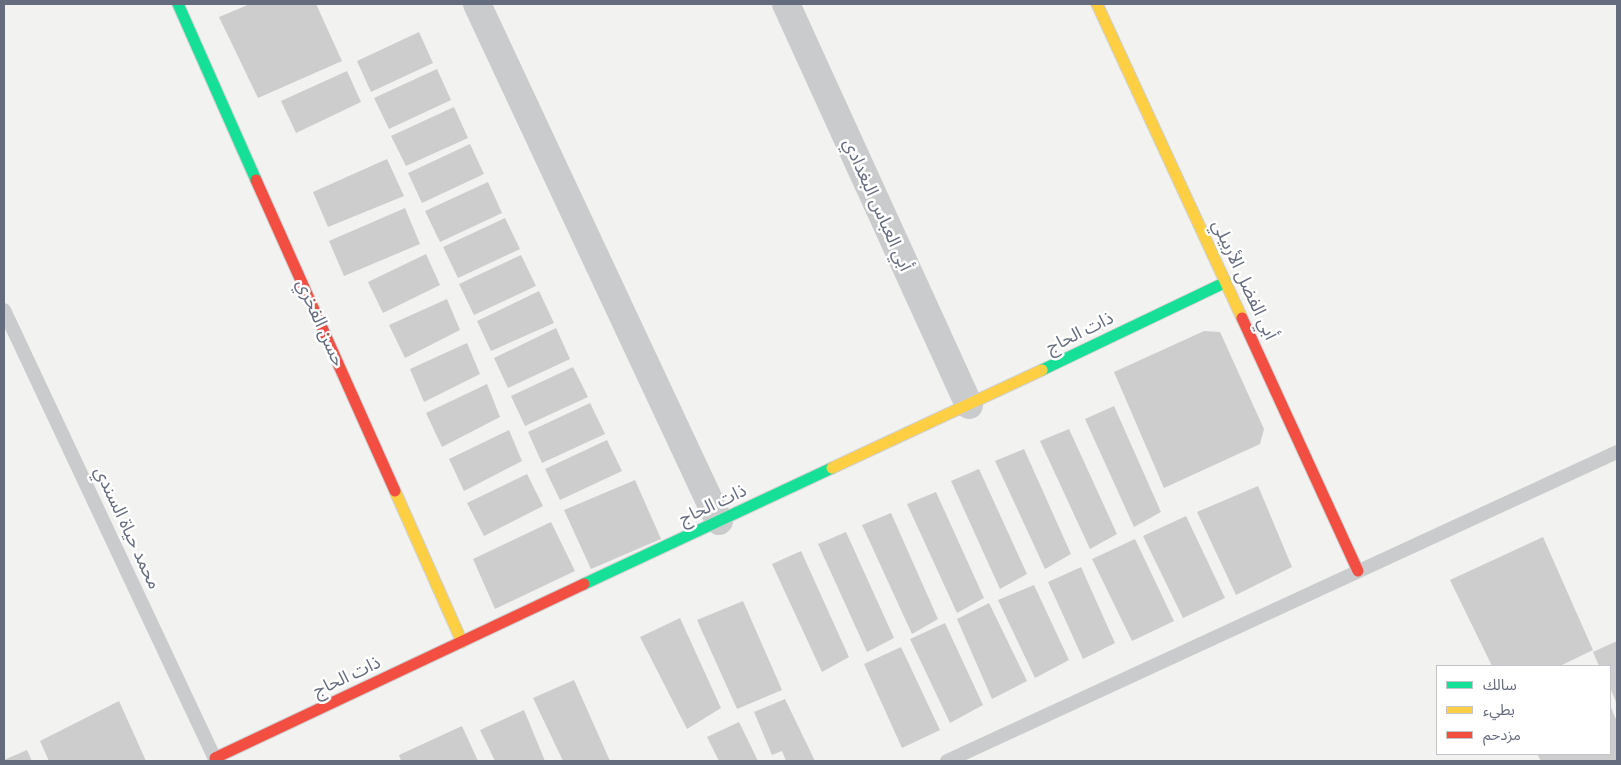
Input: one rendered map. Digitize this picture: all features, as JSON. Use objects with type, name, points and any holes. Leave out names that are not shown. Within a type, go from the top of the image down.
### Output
[{"type":"street","name":"حسن الفخري","points":[[178,4],[462,642]]},
{"type":"street","points":[[478,4],[719,521]]},
{"type":"street","name":"أبي العباس البغدادي","points":[[786,4],[969,405]]},
{"type":"street","name":"أبي الفضل الأربيلي","points":[[1096,4],[1358,571]]},
{"type":"street","name":"ذات الحاج","points":[[215,760],[1226,282]]},
{"type":"lane","name":"محمد حياة السندي","points":[[4,310],[215,760]]},
{"type":"lane","points":[[947,761],[1617,452]]},
{"type":"building","points":[[250,4],[316,4],[342,61],[258,98],[219,17]]},
{"type":"building","points":[[419,32],[433,63],[371,92],[357,61]]},
{"type":"building","points":[[437,69],[451,100],[389,129],[374,98]]},
{"type":"building","points":[[347,71],[361,102],[296,133],[281,101]]},
{"type":"building","points":[[454,107],[468,138],[406,166],[391,136]]},
{"type":"building","points":[[470,144],[484,174],[422,203],[408,173]]},
{"type":"building","points":[[387,159],[404,196],[328,227],[313,192]]},
{"type":"building","points":[[488,182],[502,213],[440,242],[425,211]]},
{"type":"building","points":[[405,208],[420,244],[344,276],[329,241]]},
{"type":"building","points":[[505,218],[520,249],[458,278],[443,247]]},
{"type":"building","points":[[426,254],[440,285],[383,313],[368,282]]},
{"type":"building","points":[[521,255],[536,286],[474,315],[459,284]]},
{"type":"building","points":[[539,291],[554,323],[491,351],[477,321]]},
{"type":"building","points":[[447,299],[460,330],[405,358],[389,325]]},
{"type":"building","points":[[556,328],[570,359],[508,388],[494,358]]},
{"type":"building","points":[[1204,331],[1220,332],[1264,429],[1260,444],[1164,488],[1114,372]]},
{"type":"building","points":[[467,343],[480,374],[424,402],[410,369]]},
{"type":"building","points":[[573,367],[588,397],[525,426],[511,396]]},
{"type":"building","points":[[487,384],[500,417],[442,447],[426,413]]},
{"type":"building","points":[[590,403],[605,434],[542,463],[528,432]]},
{"type":"building","points":[[1114,406],[1161,512],[1134,527],[1085,419]]},
{"type":"building","points":[[1069,429],[1117,534],[1090,549],[1040,441]]},
{"type":"building","points":[[509,430],[522,461],[464,491],[449,459]]},
{"type":"building","points":[[607,440],[622,471],[560,500],[545,469]]},
{"type":"building","points":[[1024,449],[1071,554],[1045,569],[995,461]]},
{"type":"building","points":[[979,469],[1027,574],[1000,589],[951,481]]},
{"type":"building","points":[[527,474],[543,506],[484,536],[467,503]]},
{"type":"building","points":[[635,480],[661,539],[591,569],[564,510]]},
{"type":"building","points":[[1258,486],[1292,567],[1236,595],[1197,512]]},
{"type":"building","points":[[936,492],[984,598],[957,613],[907,504]]},
{"type":"building","points":[[891,513],[938,619],[912,634],[862,525]]},
{"type":"building","points":[[1186,516],[1225,598],[1183,618],[1143,536]]},
{"type":"building","points":[[551,522],[575,571],[495,609],[473,559]]},
{"type":"building","points":[[846,532],[894,638],[867,652],[818,544]]},
{"type":"building","points":[[1543,537],[1593,650],[1562,665],[1492,665],[1450,580]]},
{"type":"building","points":[[1135,539],[1174,621],[1132,641],[1092,559]]},
{"type":"building","points":[[801,551],[849,657],[822,672],[772,564]]},
{"type":"building","points":[[1081,567],[1115,643],[1083,659],[1048,582]]},
{"type":"building","points":[[1034,585],[1069,660],[1035,678],[998,600]]},
{"type":"building","points":[[743,601],[782,690],[737,709],[697,620]]},
{"type":"building","points":[[989,603],[1027,681],[992,699],[957,619]]},
{"type":"building","points":[[680,618],[721,708],[687,729],[640,637]]},
{"type":"building","points":[[945,623],[983,705],[950,723],[910,639]]},
{"type":"building","points":[[1617,641],[1617,704],[1611,690],[1611,665],[1599,665],[1593,652]]},
{"type":"building","points":[[901,647],[940,730],[902,748],[864,664]]},
{"type":"building","points":[[574,680],[610,761],[563,761],[533,698]]},
{"type":"building","points":[[785,699],[815,761],[786,761],[782,751],[772,755],[754,712]]},
{"type":"building","points":[[119,701],[146,761],[49,761],[40,741]]},
{"type":"building","points":[[1611,707],[1617,722],[1617,761],[1541,761],[1538,755],[1611,755]]},
{"type":"building","points":[[524,710],[545,761],[495,761],[480,730]]},
{"type":"building","points":[[739,722],[758,761],[719,761],[707,737]]},
{"type":"building","points":[[462,726],[478,761],[401,761],[399,755]]},
{"type":"building","points":[[27,750],[32,761],[4,761],[4,760]]},
{"type":"traffic: fast","points":[[178,4],[256,180]]},
{"type":"traffic: fast","points":[[1042,370],[1226,282]]},
{"type":"traffic: fast","points":[[584,584],[832,468]]},
{"type":"traffic: slow","points":[[1097,4],[1242,318]]},
{"type":"traffic: slow","points":[[832,468],[1042,370]]},
{"type":"traffic: slow","points":[[395,491],[462,642]]},
{"type":"traffic: jam","points":[[256,180],[395,491]]},
{"type":"traffic: jam","points":[[1242,318],[1358,571]]},
{"type":"traffic: jam","points":[[215,758],[584,584]]}]
